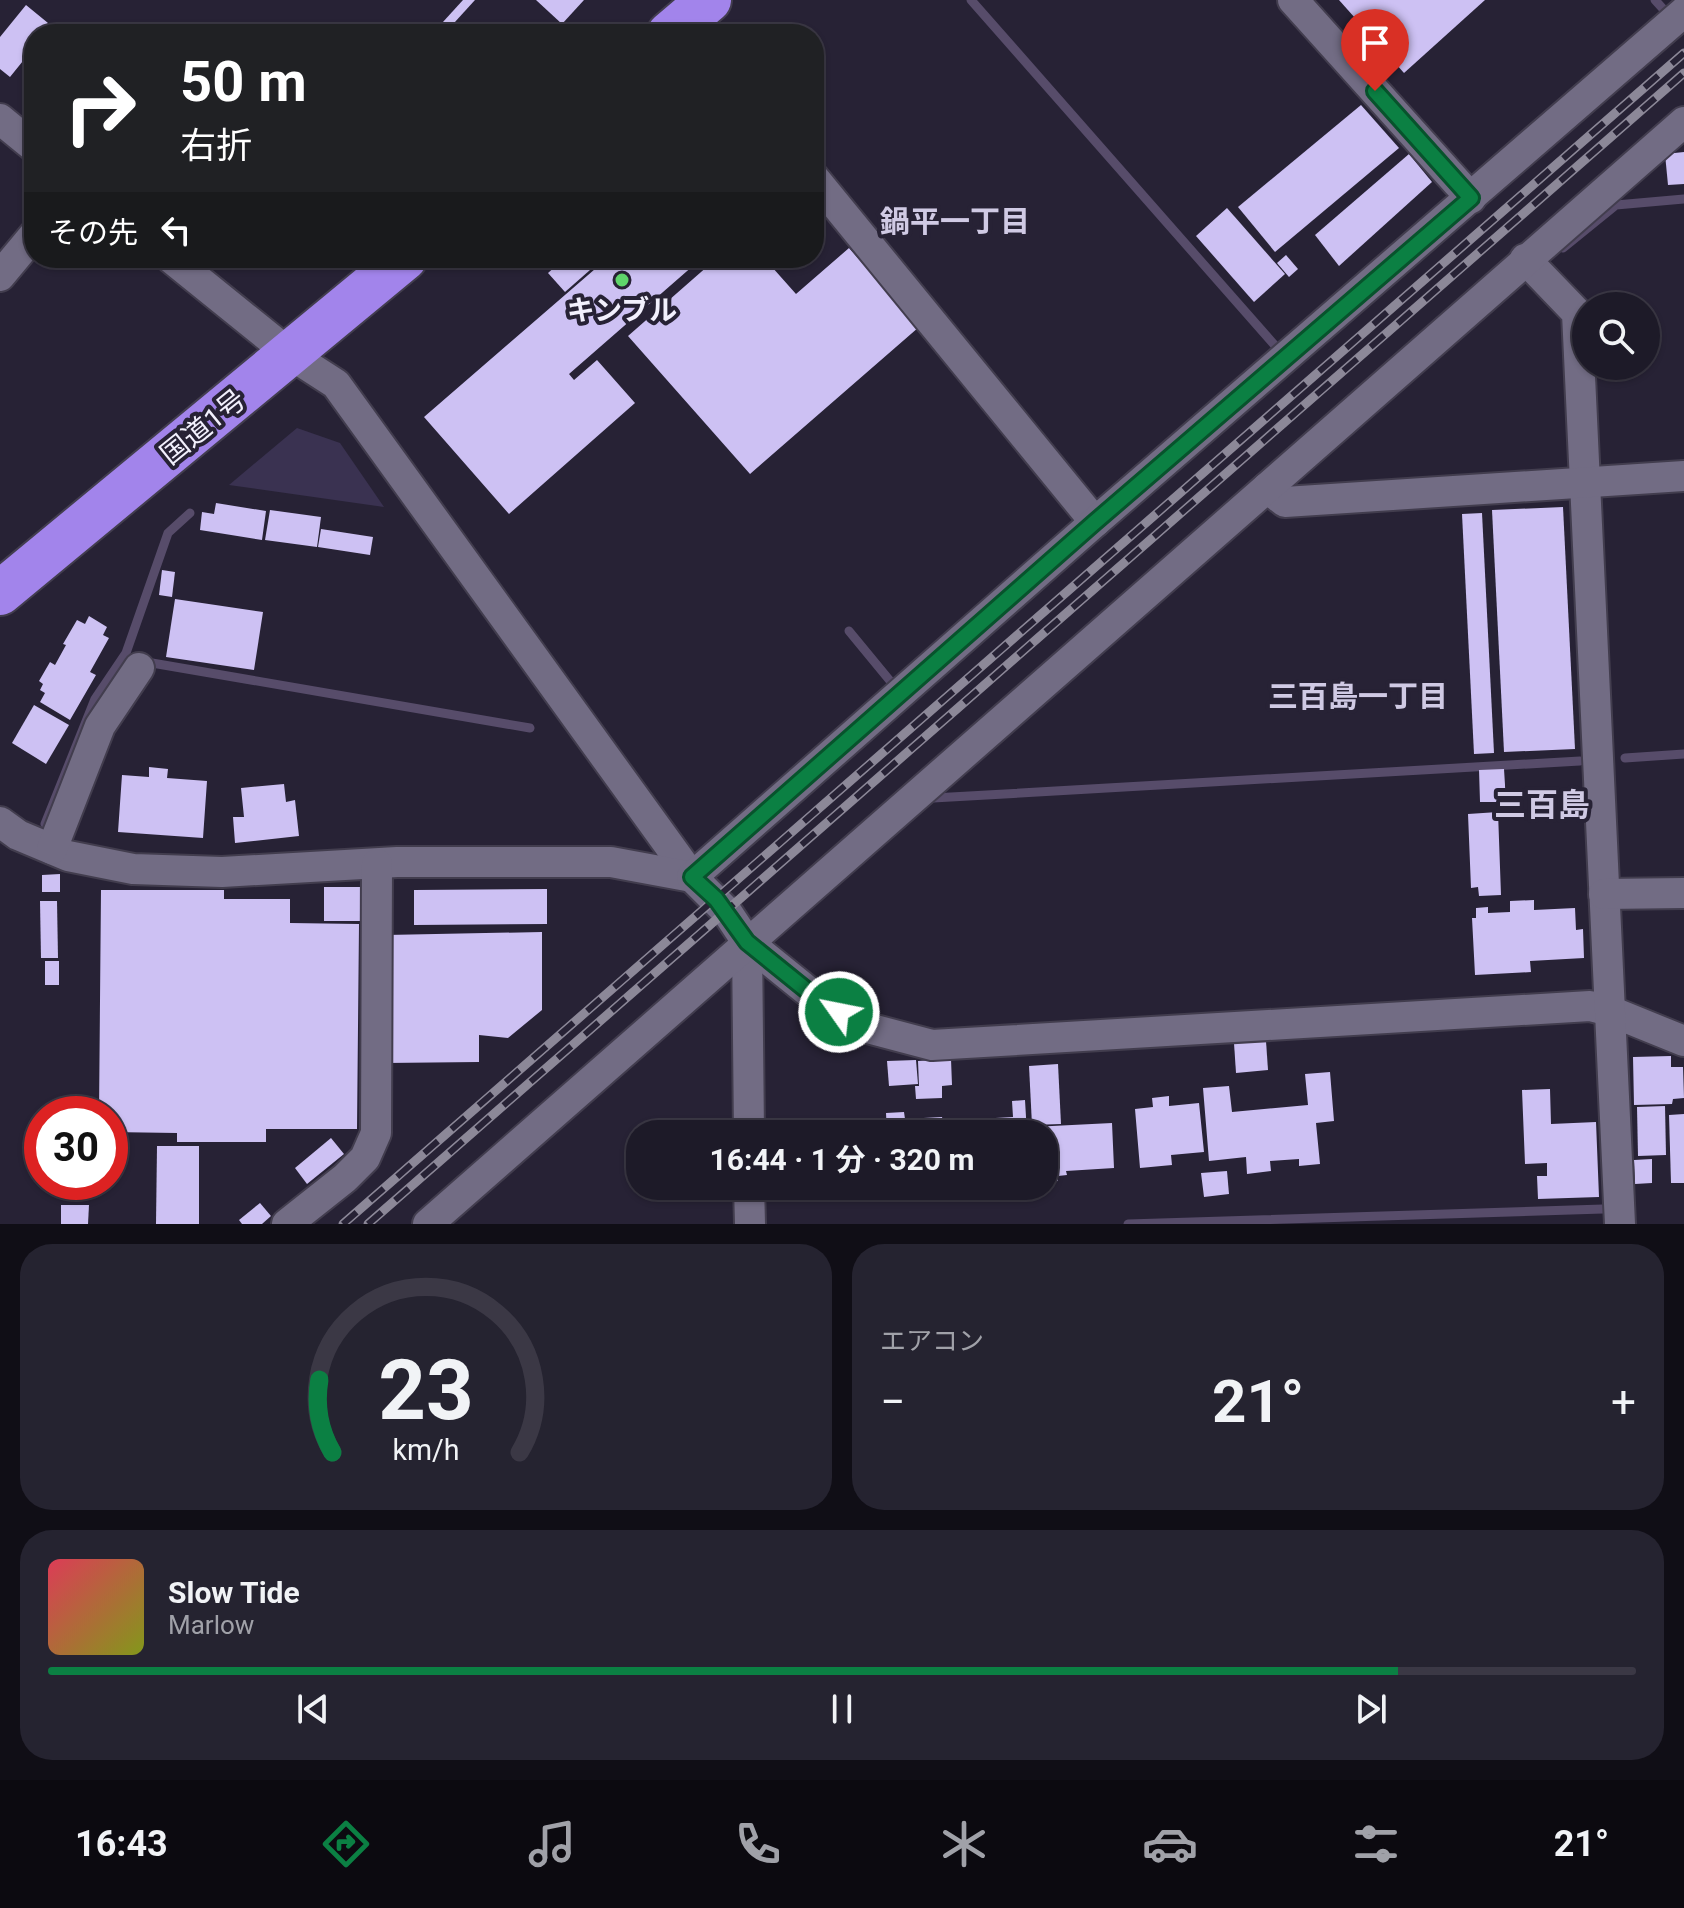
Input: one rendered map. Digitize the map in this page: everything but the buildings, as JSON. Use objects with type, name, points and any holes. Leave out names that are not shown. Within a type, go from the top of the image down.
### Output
[{"type":"highway","name":"国道1号","points":[[0,593],[393,268]]},
{"type":"street","points":[[1293,0],[1471,198]]},
{"type":"street","points":[[692,877],[1095,522],[1684,12]]},
{"type":"street","points":[[0,119],[24,139]]},
{"type":"street","points":[[428,1224],[1684,122]]},
{"type":"street","points":[[824,190],[1095,522]]},
{"type":"street","points":[[0,276],[24,247]]},
{"type":"street","points":[[1525,259],[1577,313],[1620,1224]]},
{"type":"street","points":[[183,268],[291,355],[336,384],[692,877],[721,905],[747,942],[815,997],[864,1027],[932,1045],[1590,1006],[1684,1041]]},
{"type":"street","points":[[1267,488],[1285,502],[1684,476]]},
{"type":"street","points":[[52,849],[100,726],[139,668]]},
{"type":"street","points":[[0,822],[18,835],[68,856],[133,869],[222,872],[377,864],[611,862],[692,877]]},
{"type":"street","points":[[287,1224],[365,1158],[376,1133],[377,864]]},
{"type":"street","points":[[1604,894],[1684,893]]},
{"type":"street","points":[[747,942],[749,1120]]},
{"type":"street","points":[[749,1200],[750,1224]]},
{"type":"shaded area","points":[[297,428],[340,443],[384,507],[229,485]]},
{"type":"waterway","points":[[971,0],[1278,349]]},
{"type":"waterway","points":[[1655,0],[1665,11]]},
{"type":"waterway","points":[[1563,248],[1616,205],[1684,199]]},
{"type":"waterway","points":[[45,824],[95,699],[126,653],[168,533],[190,513]]},
{"type":"waterway","points":[[849,631],[891,682]]},
{"type":"waterway","points":[[152,663],[530,728]]},
{"type":"waterway","points":[[1625,758],[1684,754]]},
{"type":"waterway","points":[[933,798],[1580,761]]},
{"type":"waterway","points":[[1128,1224],[1603,1209]]},
{"type":"railway","points":[[343,1224],[1684,53]]},
{"type":"railway","points":[[368,1224],[1684,73]]},
{"type":"place","name":"キンブル","points":[[622,280]]},
{"type":"district","name":"鍋平一丁目","points":[[955,221]]},
{"type":"district","name":"三百島一丁目","points":[[1358,696]]},
{"type":"district","name":"三百島","points":[[1542,805]]},
{"type":"route","points":[[839,1012],[815,997],[747,942],[727,912],[692,877],[1095,522],[1471,198],[1375,91]]}]
